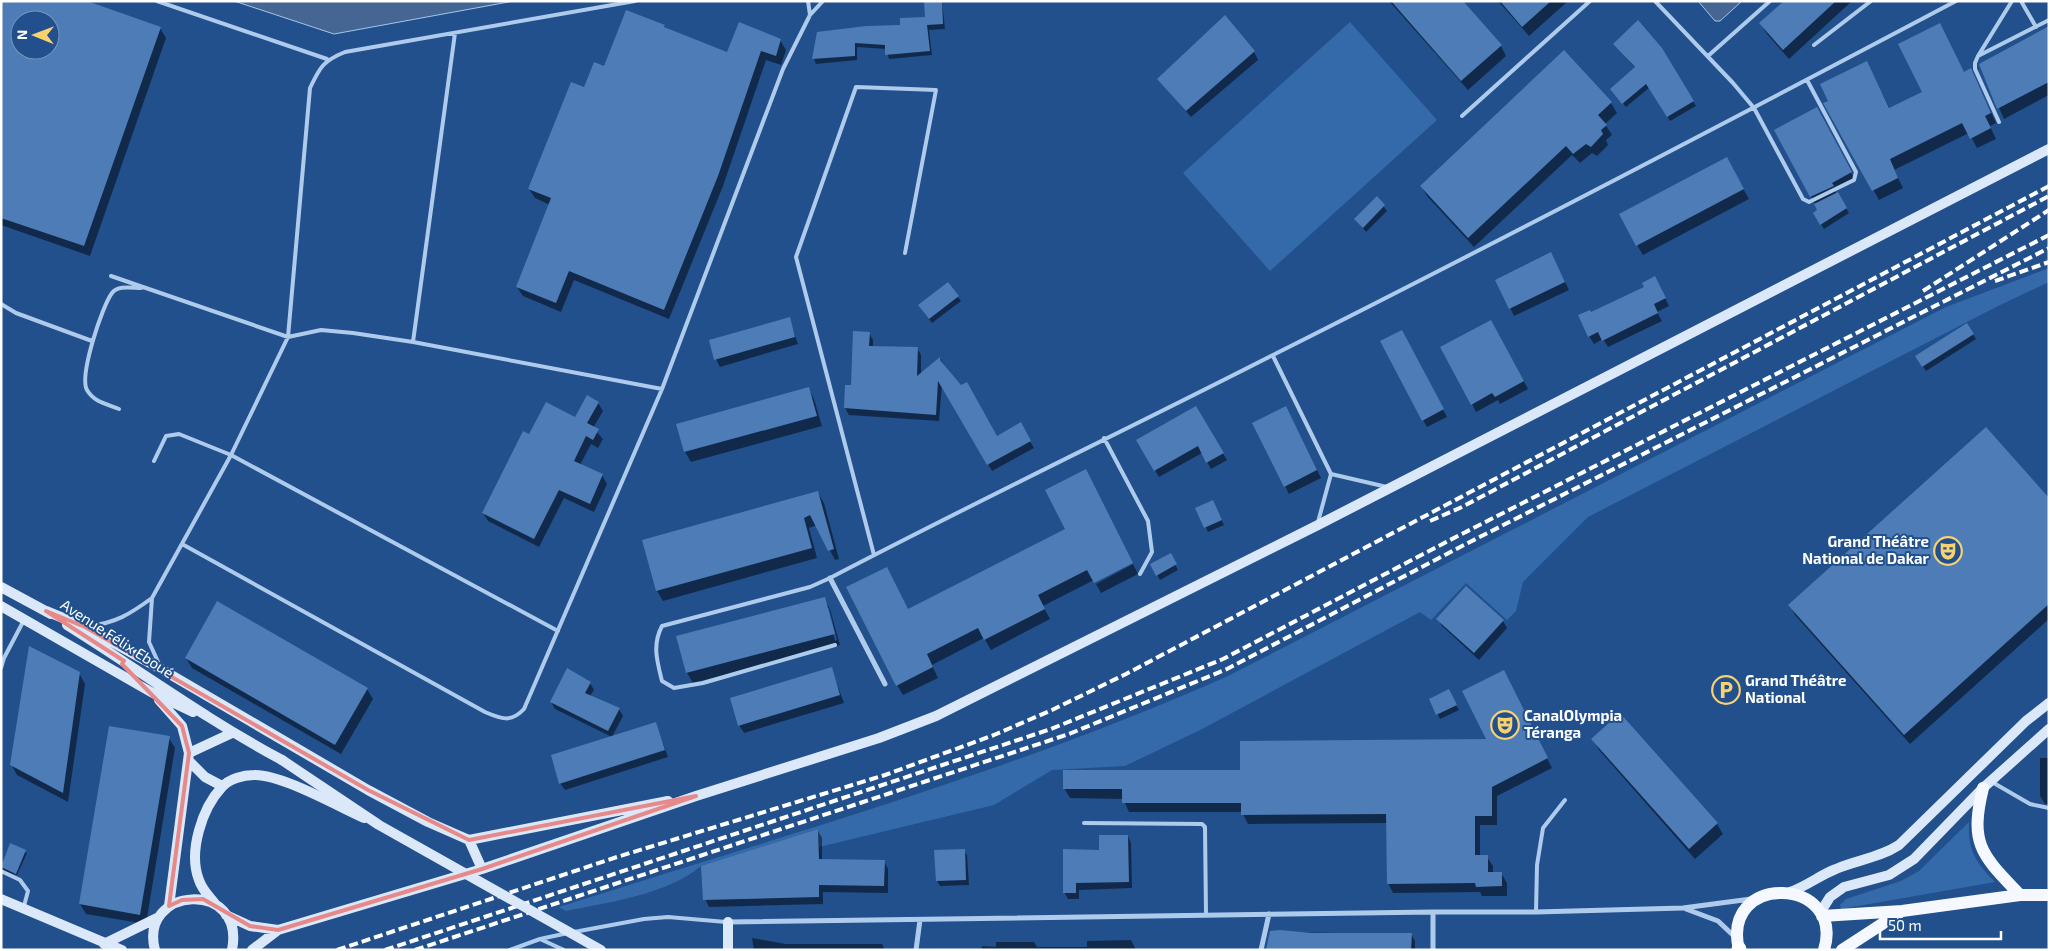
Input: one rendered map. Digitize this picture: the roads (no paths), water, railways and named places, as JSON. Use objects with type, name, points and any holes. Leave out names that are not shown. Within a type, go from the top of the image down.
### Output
[{"type":"main road","points":[[1986,785],[1976,815],[1980,843],[1987,858],[2020,895]]},
{"type":"main road","points":[[1739,947],[1737,930],[1743,913],[1755,900],[1772,892],[1790,892],[1807,899],[1821,915],[1827,935],[1824,950]]},
{"type":"main road","points":[[1821,915],[1902,911],[2020,895],[2049,895]]},
{"type":"main road","points":[[1842,950],[1902,911]]},
{"type":"street","points":[[252,950],[278,930],[482,870],[696,796],[879,738],[936,716],[1389,488],[2049,149]]},
{"type":"street","points":[[830,578],[885,684]]},
{"type":"street","name":"Avenue Félix Eboué","points":[[1,587],[46,611],[165,687],[214,722],[282,760],[379,825]]},
{"type":"street","name":"Avenue Félix Eboué","points":[[1,606],[151,692],[214,722]]},
{"type":"street","points":[[46,611],[85,627],[161,669],[368,790],[428,822],[469,840],[696,796]]},
{"type":"street","points":[[151,692],[176,716],[182,726],[189,757],[169,906]]},
{"type":"street","points":[[1790,892],[1804,887],[1838,868],[1881,855],[1899,846],[2026,721],[2049,703]]},
{"type":"street","points":[[1821,915],[1830,897],[1844,888],[1889,875],[1914,859],[1986,785],[2049,729]]},
{"type":"street","points":[[189,757],[232,733]]},
{"type":"street","points":[[189,757],[205,777],[222,786]]},
{"type":"street","points":[[278,930],[250,926],[226,915],[216,905],[199,880],[196,857],[197,841],[204,817],[222,786],[234,779],[254,775],[282,781],[379,825],[600,950]]},
{"type":"street","points":[[469,840],[482,870]]},
{"type":"street","points":[[728,950],[728,922],[1536,912],[1683,908],[1740,902],[1763,895]]},
{"type":"street","points":[[155,950],[154,931],[160,917],[169,906],[189,898],[203,899],[216,905]]},
{"type":"street","points":[[1,899],[122,950]]},
{"type":"street","points":[[1683,908],[1718,921],[1739,947]]},
{"type":"street","points":[[1433,950],[1434,912]]},
{"type":"street","points":[[1261,950],[1269,914]]},
{"type":"street","points":[[226,915],[233,932],[232,950]]},
{"type":"street","points":[[104,944],[160,917]]},
{"type":"street","points":[[916,950],[920,920]]},
{"type":"lane","points":[[157,1],[327,59]]},
{"type":"lane","points":[[85,627],[109,624],[133,612],[152,598],[231,455],[288,337],[310,88],[318,71],[327,59],[345,52],[635,1]]},
{"type":"lane","points":[[808,1],[810,15]]},
{"type":"lane","points":[[182,544],[500,719],[512,719],[524,709],[662,389],[783,69],[810,15],[823,1]]},
{"type":"lane","points":[[1462,116],[1590,1]]},
{"type":"lane","points":[[1655,1],[1708,56],[1754,108],[1803,199],[1813,202],[1854,180],[1856,172],[1807,80]]},
{"type":"lane","points":[[1708,56],[1770,1]]},
{"type":"lane","points":[[1814,45],[1871,1]]},
{"type":"lane","points":[[836,645],[704,682],[674,688],[662,681],[656,657],[656,638],[662,626],[810,587],[830,578],[1104,438],[1272,356],[1754,108],[1956,1]]},
{"type":"lane","points":[[1999,122],[1975,69],[1974,62],[2012,1]]},
{"type":"lane","points":[[2021,1],[2036,28]]},
{"type":"lane","points":[[1978,56],[2049,20]]},
{"type":"lane","points":[[413,342],[455,33]]},
{"type":"lane","points":[[874,555],[796,257],[856,87],[936,90],[905,254]]},
{"type":"lane","points":[[111,276],[288,337],[321,330],[413,342],[662,389]]},
{"type":"lane","points":[[119,409],[94,400],[85,388],[85,370],[92,341],[112,293],[120,288],[146,287]]},
{"type":"lane","points":[[1,304],[16,313],[92,341]]},
{"type":"lane","points":[[1272,356],[1331,474],[1318,524]]},
{"type":"lane","points":[[154,461],[166,436],[172,434],[179,434],[231,455],[558,631]]},
{"type":"lane","points":[[1104,438],[1148,521],[1152,552],[1140,574]]},
{"type":"lane","points":[[1331,474],[1389,488]]},
{"type":"lane","points":[[152,598],[149,642],[161,669]]},
{"type":"lane","points":[[1,668],[4,658],[24,620]]},
{"type":"lane","points":[[1986,785],[2030,804],[2049,808]]},
{"type":"lane","points":[[1536,912],[1537,864],[1543,828],[1565,800]]},
{"type":"lane","points":[[1084,823],[1202,824],[1205,827],[1206,915]]},
{"type":"lane","points":[[1,871],[20,880],[28,891],[23,908]]},
{"type":"lane","points":[[510,950],[540,939],[644,919],[668,917],[728,922]]},
{"type":"lane","points":[[540,939],[564,950]]},
{"type":"railway","points":[[337,950],[617,857],[885,775],[994,735],[1052,710],[1126,674],[2049,186]]},
{"type":"railway","points":[[1430,521],[1462,507],[2049,196]]},
{"type":"railway","points":[[1923,291],[2049,210]]},
{"type":"railway","points":[[385,950],[1051,729],[1223,659],[1450,540],[2049,235]]},
{"type":"railway","points":[[415,950],[1069,734],[1227,669],[1462,546],[2049,248]]},
{"type":"railway","points":[[1995,281],[2049,262]]},
{"type":"place","name":"Grand Théâtre National de Dakar","points":[[1948,551]]},
{"type":"place","name":"Grand Théâtre National","points":[[1726,690]]},
{"type":"place","name":"CanalOlympia Téranga","points":[[1505,725]]}]
